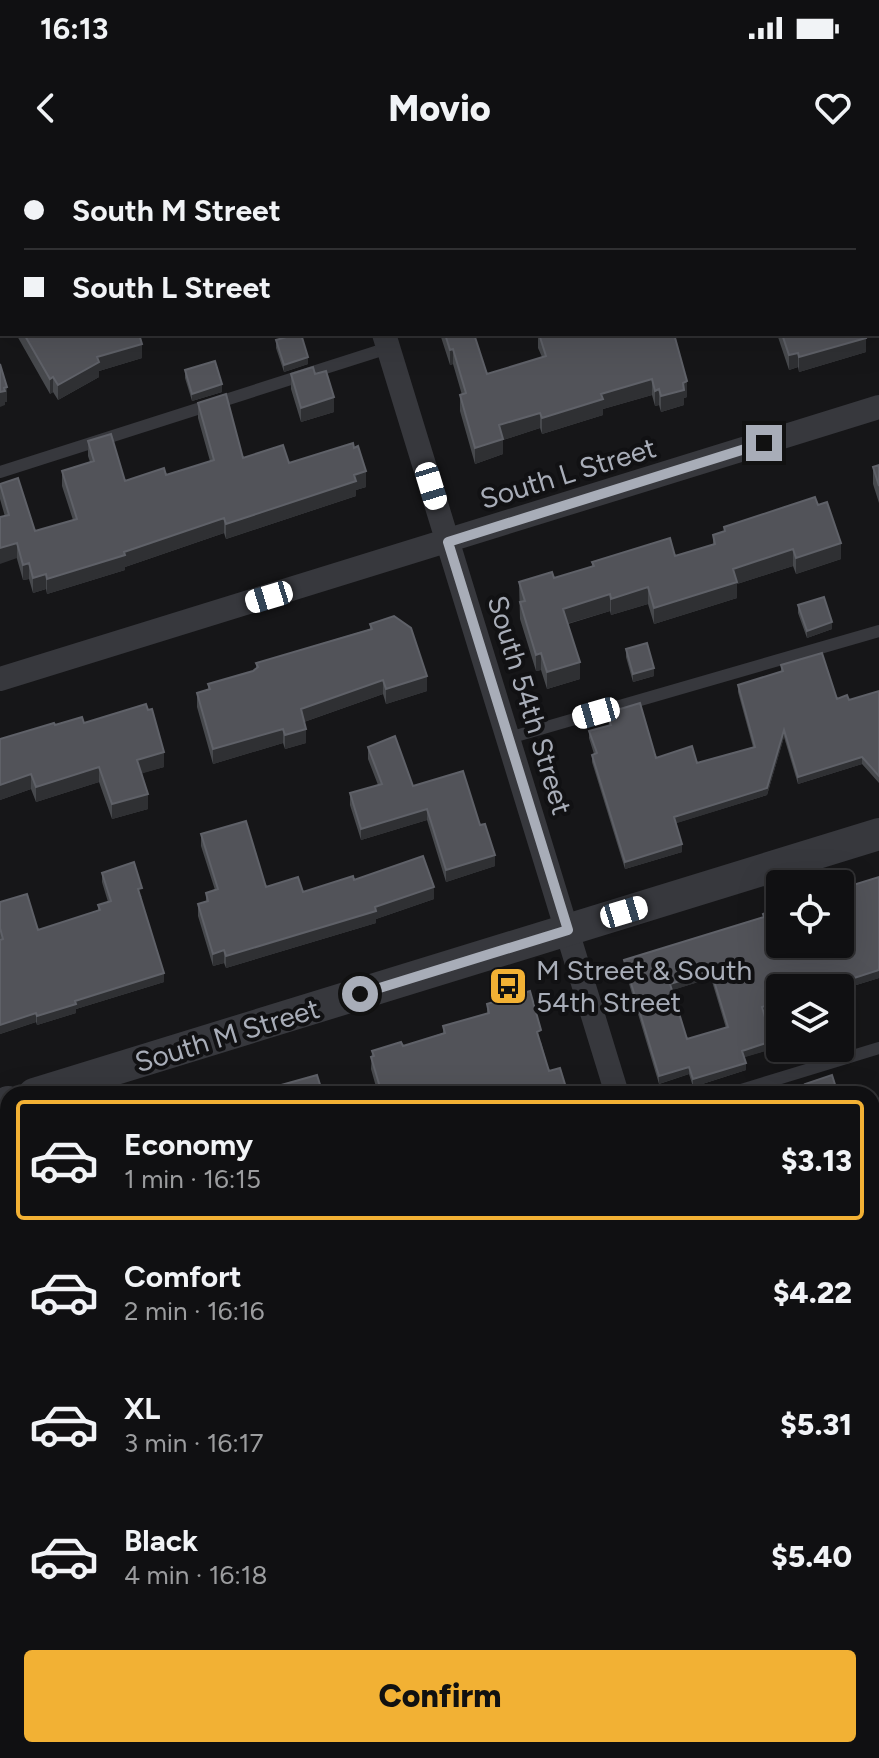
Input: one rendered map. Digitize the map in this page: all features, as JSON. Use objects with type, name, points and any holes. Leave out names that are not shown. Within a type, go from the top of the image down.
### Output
[{"type":"street","name":"South 54th Street","points":[[386,341],[615,1086]]},
{"type":"street","name":"South L Street","points":[[0,679],[879,407]]},
{"type":"street","name":"South M Street","points":[[60,1086],[879,834]]},
{"type":"lane","points":[[0,472],[386,341]]},
{"type":"lane","points":[[509,738],[879,631]]},
{"type":"lane","points":[[754,1086],[879,1048]]},
{"type":"building","points":[[25,336],[140,336],[142,344],[97,357],[99,362],[58,385],[53,377],[50,379]]},
{"type":"building","points":[[302,336],[308,357],[284,365],[276,340]]},
{"type":"building","points":[[446,336],[475,336],[487,374],[546,356],[540,336],[675,336],[687,381],[683,383],[684,390],[661,396],[659,389],[655,391],[652,379],[601,394],[603,399],[542,418],[540,413],[499,425],[503,439],[475,448],[460,395],[466,393],[453,349],[450,350]]},
{"type":"building","points":[[783,336],[866,338],[799,357],[798,353],[789,355]]},
{"type":"building","points":[[215,361],[222,384],[192,394],[185,370]]},
{"type":"building","points":[[0,364],[7,387],[0,392]]},
{"type":"building","points":[[313,367],[315,374],[326,371],[334,397],[301,408],[291,374]]},
{"type":"building","points":[[226,394],[243,458],[283,445],[289,463],[353,443],[354,448],[358,446],[366,471],[354,475],[356,481],[226,524],[224,518],[124,552],[125,555],[47,579],[46,574],[33,578],[29,563],[23,565],[17,543],[0,548],[0,517],[9,515],[0,484],[18,478],[35,531],[77,519],[62,471],[94,461],[88,441],[111,434],[125,481],[164,468],[166,475],[214,460],[198,403]]},
{"type":"building","points":[[879,465],[879,486],[873,467]]},
{"type":"building","points":[[815,497],[818,505],[827,502],[841,543],[796,558],[793,549],[733,569],[737,582],[654,608],[648,587],[611,599],[610,594],[563,609],[580,662],[547,672],[541,653],[536,655],[520,602],[525,601],[519,582],[552,572],[554,578],[594,566],[592,562],[670,538],[675,556],[715,544],[713,535],[725,531],[724,527]]},
{"type":"building","points":[[824,597],[832,622],[807,631],[798,605]]},
{"type":"building","points":[[394,616],[411,628],[427,676],[386,689],[383,680],[301,709],[306,729],[285,735],[283,729],[213,749],[197,693],[210,689],[208,684],[253,671],[258,667],[256,663],[372,629],[370,624]]},
{"type":"building","points":[[647,643],[654,668],[633,674],[626,649]]},
{"type":"building","points":[[822,653],[837,699],[847,695],[849,700],[879,691],[879,776],[862,757],[798,777],[784,730],[767,788],[674,817],[682,844],[625,862],[592,755],[597,753],[589,731],[611,725],[607,713],[640,703],[656,758],[692,746],[697,763],[755,747],[738,685],[783,671],[781,665]]},
{"type":"building","points":[[146,704],[148,710],[152,709],[164,752],[137,760],[148,794],[112,804],[99,767],[36,787],[31,774],[0,785],[0,739],[82,717],[84,723]]},
{"type":"building","points":[[395,736],[413,786],[463,771],[480,825],[485,824],[495,855],[446,870],[427,809],[361,829],[350,793],[382,784],[368,747]]},
{"type":"building","points":[[246,821],[266,887],[298,877],[303,892],[353,876],[354,880],[423,856],[434,887],[375,907],[376,911],[226,956],[224,950],[213,954],[198,904],[208,901],[206,893],[218,889],[201,834]]},
{"type":"building","points":[[134,862],[142,888],[138,889],[164,973],[75,1001],[76,1004],[0,1025],[0,940],[3,939],[0,902],[27,894],[38,930],[100,910],[98,905],[111,901],[102,873]]},
{"type":"building","points":[[879,877],[879,970],[854,978],[854,974],[766,974],[766,1006],[762,1007],[766,1021],[766,1043],[742,1051],[746,1063],[693,1079],[689,1067],[659,1076],[624,960],[764,917],[766,913],[766,958],[854,958],[854,885]],"holes":[[[711,971],[728,1027],[687,1039],[670,984]]]},
{"type":"building","points":[[530,991],[541,1030],[537,1032],[549,1071],[560,1068],[566,1086],[380,1086],[372,1051],[401,1042],[403,1046],[445,1033],[443,1026],[489,1013],[487,1004]]},
{"type":"building","points":[[317,1075],[320,1086],[278,1086]]},
{"type":"building","points":[[832,1075],[835,1086],[806,1086]]},
{"type":"place","name":"M Street & South 54th Street","points":[[508,986]]},
{"type":"route","points":[[360,994],[568,930],[448,542],[764,443]]}]
